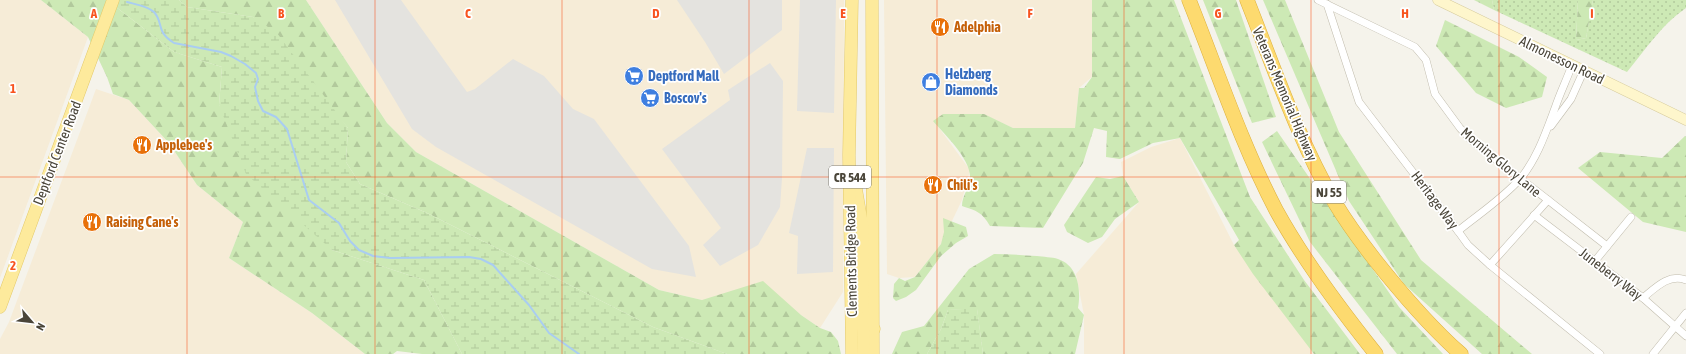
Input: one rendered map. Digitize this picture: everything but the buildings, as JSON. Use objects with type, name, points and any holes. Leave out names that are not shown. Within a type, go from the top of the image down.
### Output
[{"type":"highway","points":[[1189,0],[1254,164],[1276,210],[1296,244],[1318,276],[1376,354]]},
{"type":"highway","name":"Veterans Memorial Highway","points":[[1247,0],[1301,135],[1336,204],[1358,238],[1401,293],[1427,322],[1461,354]]},
{"type":"main road","name":"Deptford Center Road","points":[[0,306],[113,0]]},
{"type":"main road","name":"Clements Bridge Road","points":[[852,0],[849,155],[852,354]]},
{"type":"main road","name":"Clements Bridge Road","points":[[872,0],[873,354]]},
{"type":"main road","name":"Almonesson Road","points":[[1438,0],[1686,120]]},
{"type":"main road","points":[[849,155],[863,230],[862,312],[864,318],[874,329]]},
{"type":"main road","points":[[852,312],[857,315],[863,328],[864,354]]},
{"type":"street","name":"Morning Glory Lane","points":[[1318,0],[1416,47],[1426,60],[1435,94],[1460,128],[1471,140],[1607,246]]},
{"type":"street","name":"Heritage Way","points":[[1327,4],[1359,102],[1468,245],[1490,265],[1600,354]]},
{"type":"street","points":[[1548,130],[1555,107],[1572,65]]},
{"type":"street","points":[[1458,231],[1506,194],[1521,178],[1548,130],[1571,98],[1584,70]]},
{"type":"street","points":[[1490,265],[1548,200]]},
{"type":"street","name":"Juneberry Way","points":[[1534,215],[1643,298],[1686,336]]},
{"type":"street","points":[[1594,261],[1630,217]]},
{"type":"street","points":[[1643,298],[1668,279],[1686,280]]},
{"type":"street","points":[[1653,354],[1686,313]]},
{"type":"shaded area","points":[[0,0],[41,0],[88,37],[0,278]]},
{"type":"shaded area","name":"Deptford Mall","points":[[306,0],[844,0],[843,292],[820,328],[801,315],[702,300],[659,290],[416,152],[387,123]]},
{"type":"shaded area","points":[[335,0],[401,0],[467,92],[475,89],[513,59],[544,76],[573,109],[594,119],[689,246],[696,277],[652,269],[436,147],[412,129]]},
{"type":"shaded area","points":[[677,0],[782,0],[782,30],[724,74]]},
{"type":"shaded area","points":[[800,0],[836,0],[834,113],[797,111]]},
{"type":"shaded area","points":[[884,0],[1092,0],[1092,77],[1079,88],[1075,128],[1013,128],[983,114],[934,121],[970,170],[962,200],[941,244],[915,277],[899,278],[887,274]]},
{"type":"shaded area","points":[[770,63],[783,81],[782,178],[780,207],[758,245],[720,266],[703,245],[721,228],[662,149],[730,100],[728,90]]},
{"type":"shaded area","points":[[96,89],[129,100],[169,143],[197,185],[243,222],[229,258],[312,313],[365,354],[0,354],[0,339],[9,322]]},
{"type":"shaded area","points":[[1180,138],[1234,245],[1315,354],[1084,354],[1084,315],[1076,274],[1139,202],[1123,176],[1121,162],[1151,147]]},
{"type":"shaded area","points":[[807,148],[834,148],[833,272],[797,274],[798,236],[789,233]]},
{"type":"green space","points":[[41,0],[107,0],[174,52],[222,67],[219,105],[332,250],[424,280],[462,354],[422,354],[397,351],[393,354],[365,354],[312,313],[229,258],[243,222],[197,185],[169,143],[129,100],[113,94],[107,77],[88,37]]},
{"type":"green space","points":[[107,0],[179,0],[187,7],[253,17],[277,33],[348,128],[346,162],[360,184],[427,213],[653,327],[727,354],[462,354],[424,280],[332,250],[246,174],[219,105],[222,67],[174,52]]},
{"type":"green space","points":[[179,0],[306,0],[387,123],[416,152],[659,290],[702,300],[763,281],[801,315],[820,328],[831,332],[838,341],[841,354],[727,354],[653,327],[427,213],[360,184],[346,162],[348,128],[253,17],[187,7]]},
{"type":"green space","points":[[1092,0],[1174,0],[1250,197],[1304,280],[1360,354],[1314,354],[1253,274],[1234,245],[1239,240],[1180,138],[1153,143],[1120,159],[1106,157],[1107,131],[1094,128],[1083,163],[1043,228],[990,226],[979,213],[962,206],[970,179],[967,164],[951,140],[933,121],[943,114],[984,114],[1013,128],[1075,128],[1079,88],[1084,88],[1092,77]]},
{"type":"green space","points":[[1203,0],[1236,0],[1276,117],[1252,123]]},
{"type":"green space","points":[[1263,0],[1285,0],[1339,132],[1421,260],[1532,354],[1482,354],[1404,284],[1349,201]]},
{"type":"green space","points":[[1474,0],[1492,0],[1494,10]]},
{"type":"green space","points":[[1492,0],[1578,0],[1576,40],[1586,38],[1593,0],[1686,0],[1686,8],[1677,14],[1662,29],[1627,72],[1494,10]]},
{"type":"green space","points":[[1578,0],[1593,0],[1586,38],[1576,40]]},
{"type":"green space","points":[[1445,20],[1519,57],[1547,77],[1542,97],[1506,108],[1476,93],[1436,46]]},
{"type":"green space","points":[[1277,131],[1399,307],[1443,354],[1397,354],[1310,242],[1262,142]]},
{"type":"green space","points":[[1685,136],[1686,232],[1643,222],[1578,168],[1600,152],[1662,158]]},
{"type":"green space","points":[[1123,176],[1139,202],[1115,219],[1102,237],[1088,243],[1067,232],[1064,225],[1096,177],[1110,179]]},
{"type":"green space","points":[[943,218],[966,227],[968,236],[956,243],[941,256],[916,290],[906,297],[896,301],[893,298],[894,284],[899,278],[905,281],[915,277],[941,244],[944,232]]},
{"type":"green space","points":[[994,254],[1053,258],[1065,262],[1070,267],[1079,287],[1078,308],[1084,315],[1075,354],[983,354],[977,309],[948,310],[941,329],[927,354],[892,354],[902,332],[924,326],[969,269]]},
{"type":"green space","points":[[977,308],[983,354],[927,354],[941,329],[948,310]]},
{"type":"waterway","points":[[127,2],[145,7],[154,12],[159,20],[164,35],[174,43],[221,52],[245,64],[256,73],[258,79],[255,87],[258,101],[263,111],[276,117],[287,129],[309,200],[339,223],[350,241],[359,250],[373,256],[390,258],[469,257],[481,259],[493,265],[529,305],[549,333],[579,354]]},
{"type":"place","name":"Adelphia","points":[[940,27]]},
{"type":"place","name":"Deptford Mall","points":[[634,76]]},
{"type":"place","name":"Helzberg Diamonds","points":[[931,82]]},
{"type":"place","name":"Boscov's","points":[[650,98]]},
{"type":"place","name":"Applebee's","points":[[142,145]]},
{"type":"place","name":"Chili's","points":[[933,185]]},
{"type":"place","name":"Raising Cane's","points":[[92,222]]}]
